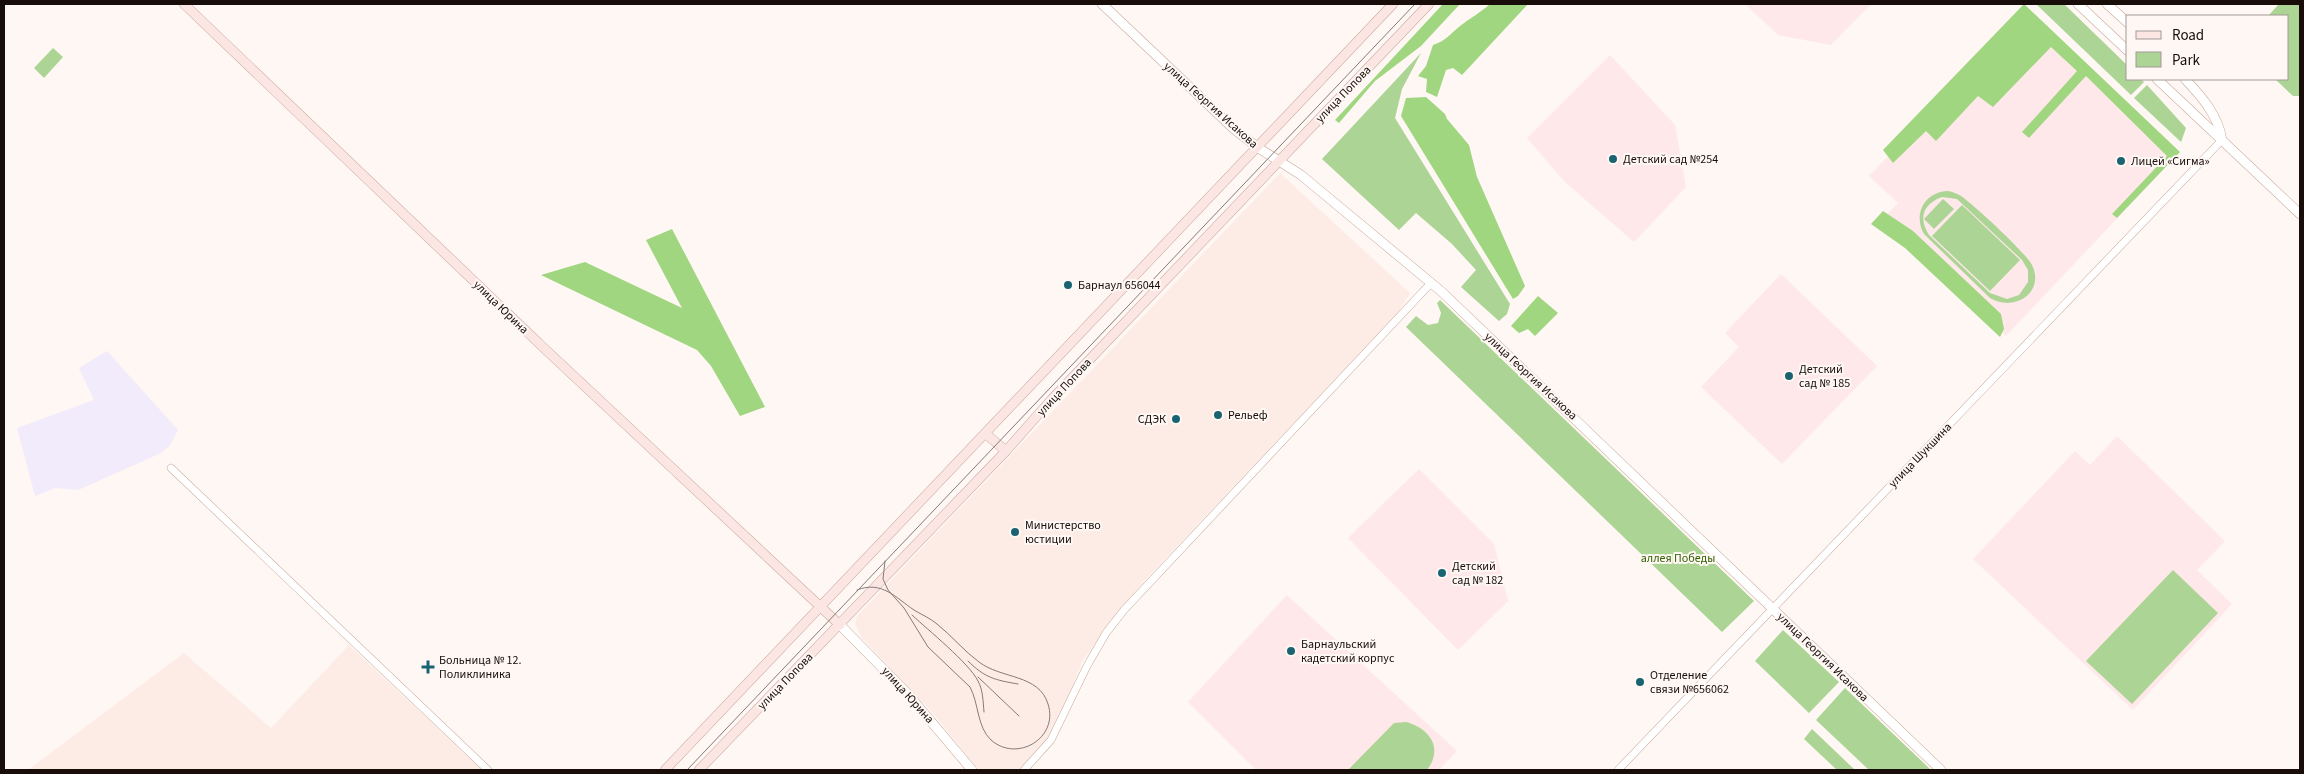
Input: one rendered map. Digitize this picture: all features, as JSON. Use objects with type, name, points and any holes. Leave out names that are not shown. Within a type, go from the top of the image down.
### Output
[{"type":"main road","name":"улица Юрина","points":[[184,4],[546,350],[840,625]]},
{"type":"main road","name":"улица Попова","points":[[665,770],[1393,4]]},
{"type":"main road","name":"улица Попова","points":[[699,770],[1006,451],[1051,400],[1429,4]]},
{"type":"main road","points":[[986,434],[1006,451]]},
{"type":"street","name":"улица Георгия Исакова","points":[[1102,4],[1234,129],[1257,147],[1301,175],[1431,284],[1540,384],[1940,770]]},
{"type":"street","points":[[2078,4],[2126,49]]},
{"type":"street","points":[[2107,4],[2126,21]]},
{"type":"street","points":[[2158,80],[2300,214]]},
{"type":"street","points":[[2186,80],[2211,110],[2220,128],[2222,140]]},
{"type":"street","name":"улица Шукшина","points":[[1618,770],[2222,140]]},
{"type":"street","points":[[1024,770],[1051,740],[1087,666],[1106,633],[1124,610],[1431,284]]},
{"type":"street","points":[[171,468],[488,770]]},
{"type":"street","name":"улица Юрина","points":[[840,625],[907,693],[972,770]]},
{"type":"shaded area","points":[[1745,4],[1871,4],[1831,45],[1778,35]]},
{"type":"shaded area","points":[[2028,13],[2177,155],[2006,336],[1881,221],[1898,203],[1869,176]]},
{"type":"shaded area","name":"Детский сад №254","points":[[1610,55],[1675,125],[1686,187],[1634,242],[1564,181],[1527,138]]},
{"type":"shaded area","points":[[1280,173],[1410,293],[1398,313],[1144,581],[1083,660],[1051,739],[1018,770],[979,770],[932,712],[862,638],[855,624],[857,616]]},
{"type":"shaded area","name":"Детский сад № 185","points":[[1781,274],[1877,366],[1782,464],[1701,387],[1739,347],[1725,333]]},
{"type":"shaded area","points":[[107,351],[178,430],[170,445],[161,453],[78,490],[55,488],[35,496],[17,428],[94,400],[79,368]]},
{"type":"shaded area","points":[[2117,436],[2225,541],[2197,570],[2232,604],[2133,710],[1973,559],[2075,451],[2090,465]]},
{"type":"shaded area","name":"Детский сад № 182","points":[[1419,469],[1494,544],[1508,601],[1458,650],[1348,538]]},
{"type":"shaded area","name":"Барнаульский кадетский корпус","points":[[1287,595],[1457,751],[1439,770],[1256,770],[1188,702]]},
{"type":"shaded area","points":[[349,645],[482,770],[28,770],[184,653],[271,728]]},
{"type":"green space","points":[[1443,4],[1460,4],[1421,46],[1375,81],[1339,123],[1335,120]]},
{"type":"green space","points":[[1490,4],[1528,4],[1462,75],[1453,68],[1446,70],[1437,97],[1426,92],[1427,79],[1418,76],[1426,66],[1433,45],[1445,39]]},
{"type":"green space","points":[[2024,4],[2180,152],[2117,218],[2112,214],[2167,156],[2086,76],[2029,138],[2022,132],[2077,71],[2051,47],[1993,107],[1978,96],[1936,141],[1926,131],[1893,163],[1883,150]]},
{"type":"green space","points":[[2036,4],[2064,4],[2126,64],[2126,80],[2142,80],[2144,82],[2131,95]]},
{"type":"green space","points":[[2279,4],[2300,4],[2300,96],[2293,96],[2276,80],[2289,80],[2289,15],[2269,15]]},
{"type":"green space","points":[[53,48],[63,57],[44,78],[34,68]]},
{"type":"green space","points":[[1421,53],[1402,89],[1395,118],[1510,304],[1507,314],[1499,321],[1461,287],[1476,270],[1452,244],[1416,213],[1399,230],[1322,159]]},
{"type":"green space","points":[[2147,85],[2186,128],[2181,142],[2134,98]]},
{"type":"green space","points":[[1426,97],[1445,114],[1469,145],[1477,177],[1525,286],[1518,296],[1513,299],[1401,116],[1406,98]]},
{"type":"green space","points":[[1950,191],[1961,196],[1999,229],[2028,259],[2035,274],[2035,283],[2026,297],[2009,303],[1990,298],[1924,234],[1921,227],[1920,213],[1926,200],[1938,193]],"holes":[[[1942,197],[1957,199],[2022,260],[2028,270],[2028,282],[2019,295],[2007,299],[1990,293],[1929,235],[1923,217],[1930,204]]]},
{"type":"green space","points":[[1943,199],[1954,209],[1934,229],[1924,219]]},
{"type":"green space","points":[[1962,205],[2020,260],[1990,291],[1932,236]]},
{"type":"green space","points":[[1883,211],[1913,231],[2001,314],[2004,329],[2000,337],[1905,248],[1871,224]]},
{"type":"green space","points":[[672,229],[765,407],[740,416],[711,366],[697,350],[541,275],[585,262],[682,308],[646,240]]},
{"type":"green space","points":[[1538,296],[1558,313],[1535,336],[1528,329],[1519,333],[1511,326]]},
{"type":"green space","name":"аллея Победы","points":[[1440,300],[1754,601],[1722,632],[1406,327],[1416,316],[1428,325],[1438,323],[1441,313],[1437,303]]},
{"type":"green space","points":[[2173,570],[2218,613],[2132,704],[2086,661]]},
{"type":"green space","points":[[1783,630],[1839,682],[1809,713],[1755,661]]},
{"type":"green space","points":[[1845,688],[1931,770],[1869,770],[1816,720]]},
{"type":"green space","points":[[1406,722],[1421,729],[1432,740],[1434,754],[1427,770],[1348,770],[1394,723]]},
{"type":"green space","points":[[1812,729],[1855,770],[1837,770],[1804,739]]},
{"type":"tram line","points":[[687,770],[1415,4]]},
{"type":"tram line","points":[[857,590],[874,587],[888,592],[895,596],[914,610],[934,622],[979,662],[998,672],[1018,678],[1037,687],[1048,704],[1050,716],[1042,736],[1023,748],[1012,749],[1001,746],[986,735],[970,687],[928,647],[904,608],[888,590],[883,579],[885,561]]},
{"type":"tram line","points":[[912,615],[957,656],[973,674],[981,688],[984,712]]},
{"type":"tram line","points":[[968,661],[991,677],[1018,684]]},
{"type":"tram line","points":[[978,677],[1019,716]]},
{"type":"place","name":"Детский сад №254","points":[[1613,159]]},
{"type":"place","name":"Лицей «Сигма»","points":[[2121,161]]},
{"type":"place","name":"Барнаул 656044","points":[[1068,285]]},
{"type":"place","name":"Детский сад № 185","points":[[1789,376]]},
{"type":"place","name":"Рельеф","points":[[1218,415]]},
{"type":"place","name":"СДЭК","points":[[1176,419]]},
{"type":"place","name":"Министерство юстиции","points":[[1015,532]]},
{"type":"place","name":"Детский сад № 182","points":[[1442,573]]},
{"type":"place","name":"Барнаульский кадетский корпус","points":[[1291,651]]},
{"type":"place","name":"Больница № 12. Поликлиника","points":[[428,667]]},
{"type":"place","name":"Отделение связи №656062","points":[[1640,682]]}]
